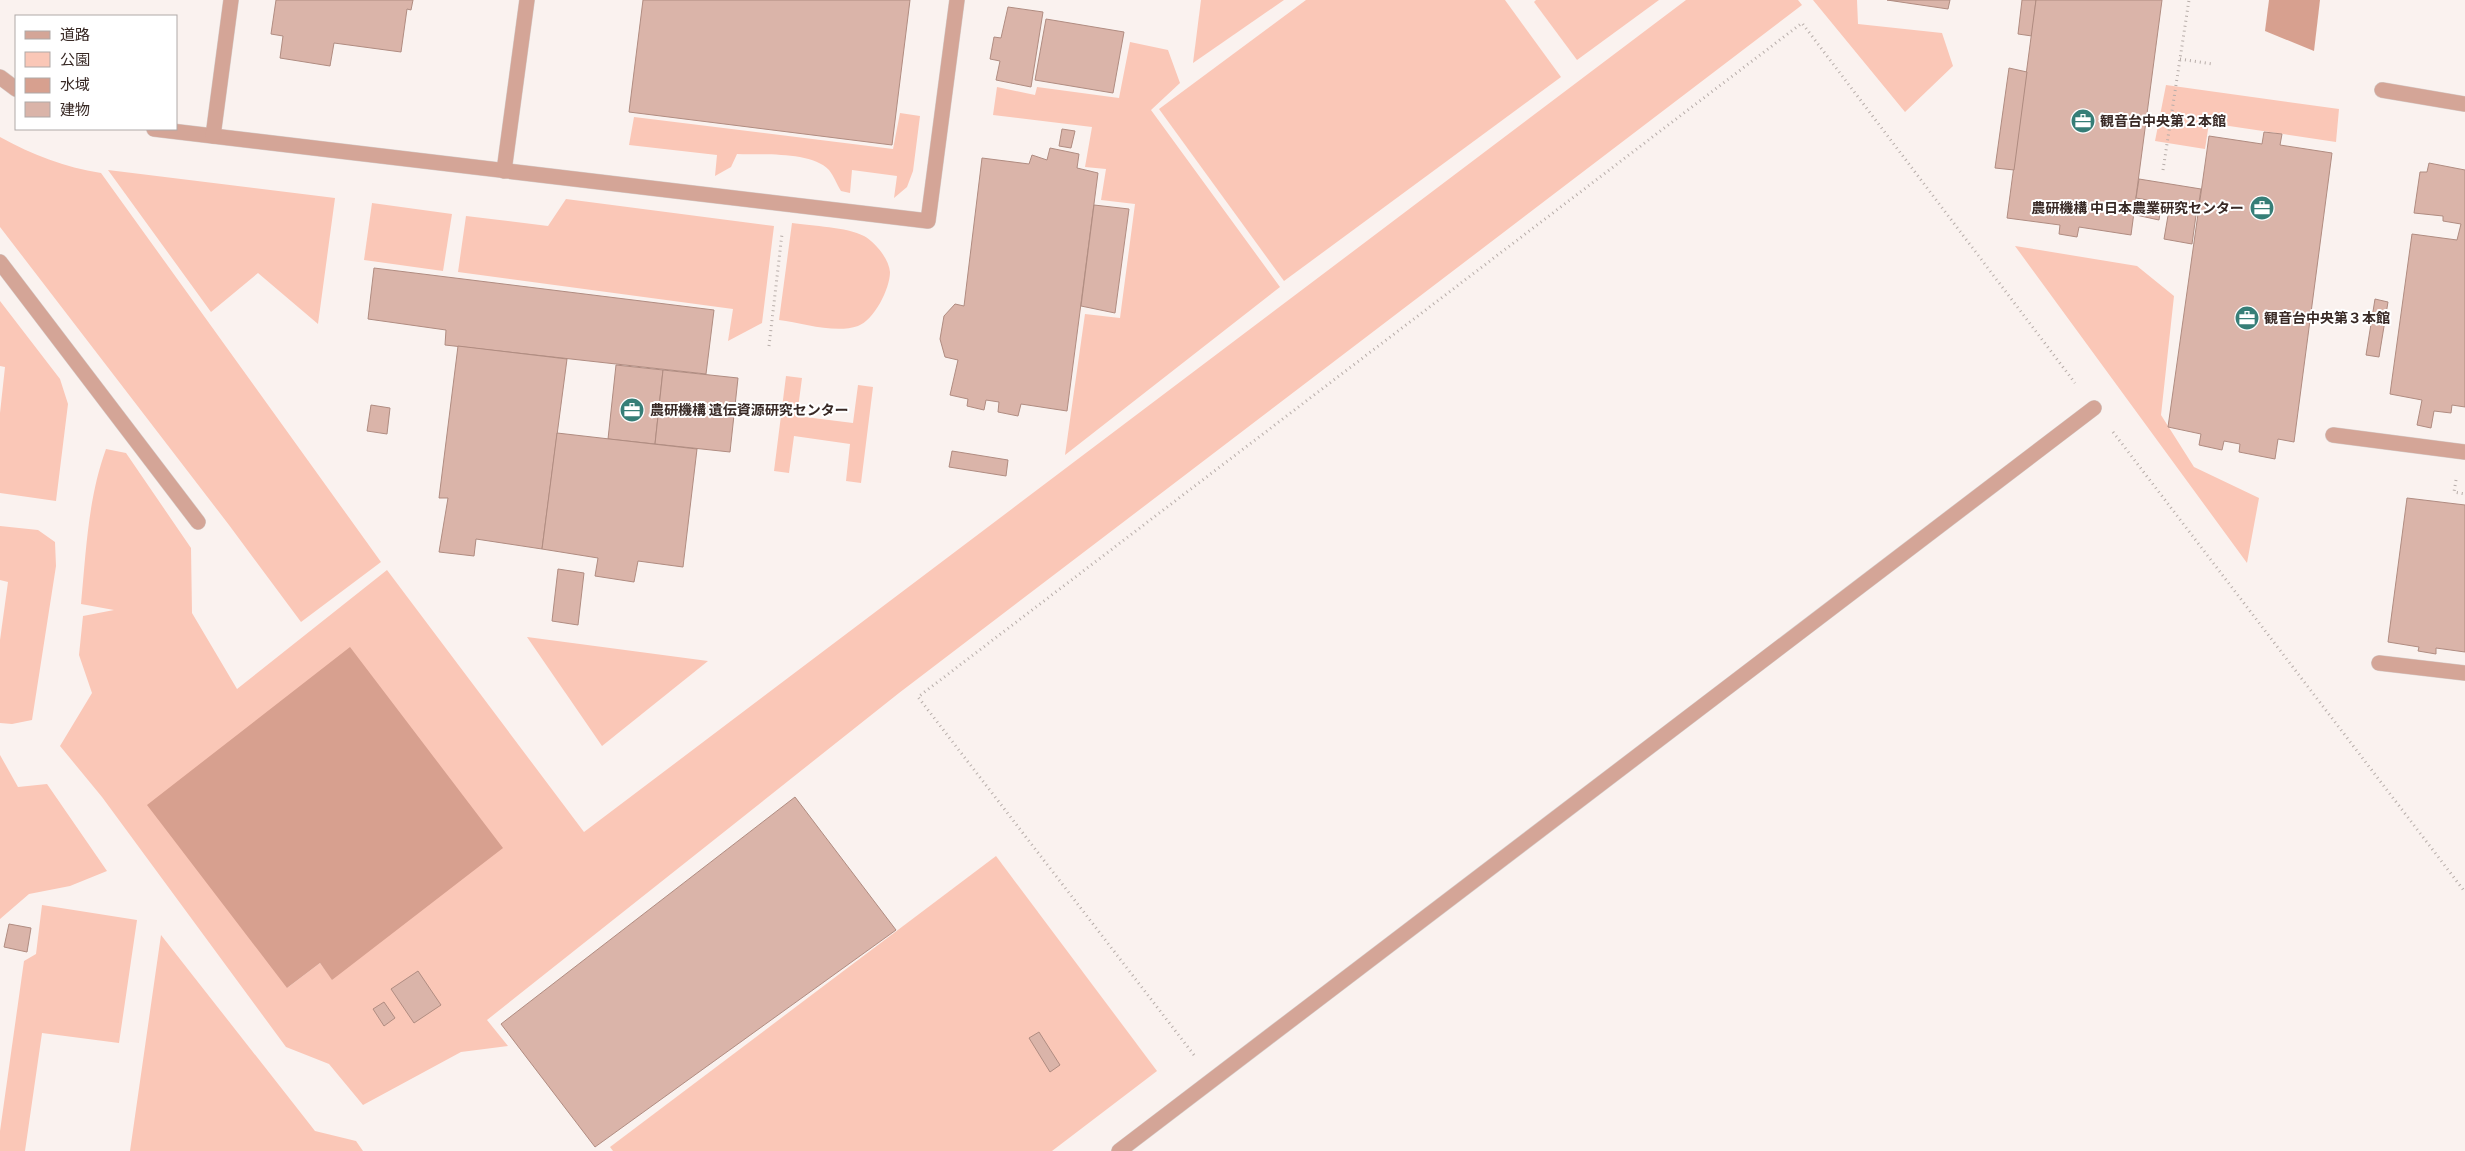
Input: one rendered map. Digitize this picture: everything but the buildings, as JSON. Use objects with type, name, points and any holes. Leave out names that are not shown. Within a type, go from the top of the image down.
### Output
[{"type":"lane","points":[[213,136],[231,0]]},
{"type":"lane","points":[[504,171],[527,0]]},
{"type":"lane","points":[[162,130],[928,221],[957,0]]},
{"type":"lane","points":[[0,77],[15,88]]},
{"type":"lane","points":[[2382,90],[2465,104]]},
{"type":"lane","points":[[0,262],[198,522]]},
{"type":"lane","points":[[1118,1151],[2094,408]]},
{"type":"lane","points":[[2334,435],[2465,452]]},
{"type":"lane","points":[[2379,663],[2465,673]]},
{"type":"path","points":[[2163,170],[2189,0]]},
{"type":"path","points":[[1212,1079],[918,697],[1802,23],[2465,892]]},
{"type":"path","points":[[2180,59],[2213,64]]},
{"type":"path","points":[[769,346],[786,203]]},
{"type":"green space","points":[[1201,0],[1284,0],[1193,63]]},
{"type":"green space","points":[[1306,0],[1505,0],[1561,77],[1284,281],[1159,109]]},
{"type":"green space","points":[[1536,0],[1659,0],[1577,60],[1534,2]]},
{"type":"green space","points":[[1686,0],[1798,0],[1802,5],[899,693],[487,1020],[508,1046],[461,1052],[363,1105],[329,1064],[286,1047],[102,797],[60,746],[92,693],[79,655],[83,616],[114,610],[81,604],[91,506],[106,449],[126,453],[191,548],[192,613],[237,689],[387,570],[584,832]],"holes":[[[350,647],[333,980],[320,963],[287,988]]]},
{"type":"green space","points":[[1813,0],[1857,0],[1858,24],[1942,33],[1953,66],[1905,112]]},
{"type":"green space","points":[[1130,42],[1168,50],[1180,83],[1151,110],[1280,287],[1065,455],[1085,314],[1120,318],[1135,204],[1101,200],[1106,169],[1085,167],[1092,127],[993,115],[997,87],[1035,95],[1037,87],[1119,98]]},
{"type":"green space","points":[[2166,85],[2339,109],[2336,142],[2209,123],[2205,149],[2155,141]]},
{"type":"green space","points":[[900,113],[920,116],[913,171],[907,187],[894,198],[897,176],[852,170],[850,193],[841,191],[831,172],[821,164],[799,157],[772,154],[737,154],[731,167],[715,176],[717,155],[629,145],[634,117],[893,149]]},
{"type":"green space","points":[[0,137],[49,160],[101,173],[381,562],[301,622],[229,525],[0,227]]},
{"type":"green space","points":[[108,170],[335,198],[318,324],[258,273],[211,312]]},
{"type":"green space","points":[[566,199],[774,226],[762,323],[728,341],[733,309],[458,272],[466,216],[548,226]]},
{"type":"green space","points":[[372,203],[452,214],[443,271],[364,260]]},
{"type":"green space","points":[[792,223],[857,233],[868,239],[881,251],[889,267],[889,279],[880,303],[864,323],[858,326],[839,329],[779,320]]},
{"type":"green space","points":[[2015,246],[2137,266],[2174,296],[2161,415],[2194,467],[2259,498],[2247,563]]},
{"type":"green space","points":[[0,301],[60,379],[68,404],[56,501],[0,493],[0,413],[5,367],[0,366]]},
{"type":"green space","points":[[786,376],[802,378],[797,416],[853,423],[858,385],[873,387],[861,483],[846,481],[850,444],[794,436],[789,473],[774,471]]},
{"type":"green space","points":[[0,526],[38,530],[55,542],[56,566],[32,720],[12,724],[0,723],[0,640],[8,582],[0,580]]},
{"type":"green space","points":[[527,637],[708,661],[602,746]]},
{"type":"green space","points":[[0,755],[18,787],[47,784],[107,871],[70,886],[29,894],[0,919]]},
{"type":"green space","points":[[996,856],[1157,1071],[1052,1151],[613,1151],[610,1147]]},
{"type":"green space","points":[[42,905],[137,920],[119,1043],[42,1033],[25,1151],[0,1151],[0,1131],[24,961],[36,954]]},
{"type":"green space","points":[[161,935],[315,1131],[356,1141],[363,1151],[130,1151]]},
{"type":"water","points":[[2269,0],[2320,0],[2314,51],[2265,31]]},
{"type":"water","points":[[350,647],[503,848],[332,980],[320,963],[287,988],[147,805]]},
{"type":"place","name":"観音台中央第２本館","points":[[2083,121]]},
{"type":"place","name":"農研機構 中日本農業研究センター","points":[[2262,208]]},
{"type":"place","name":"観音台中央第３本館","points":[[2247,318]]},
{"type":"place","name":"農研機構 遺伝資源研究センター","points":[[632,410]]}]
